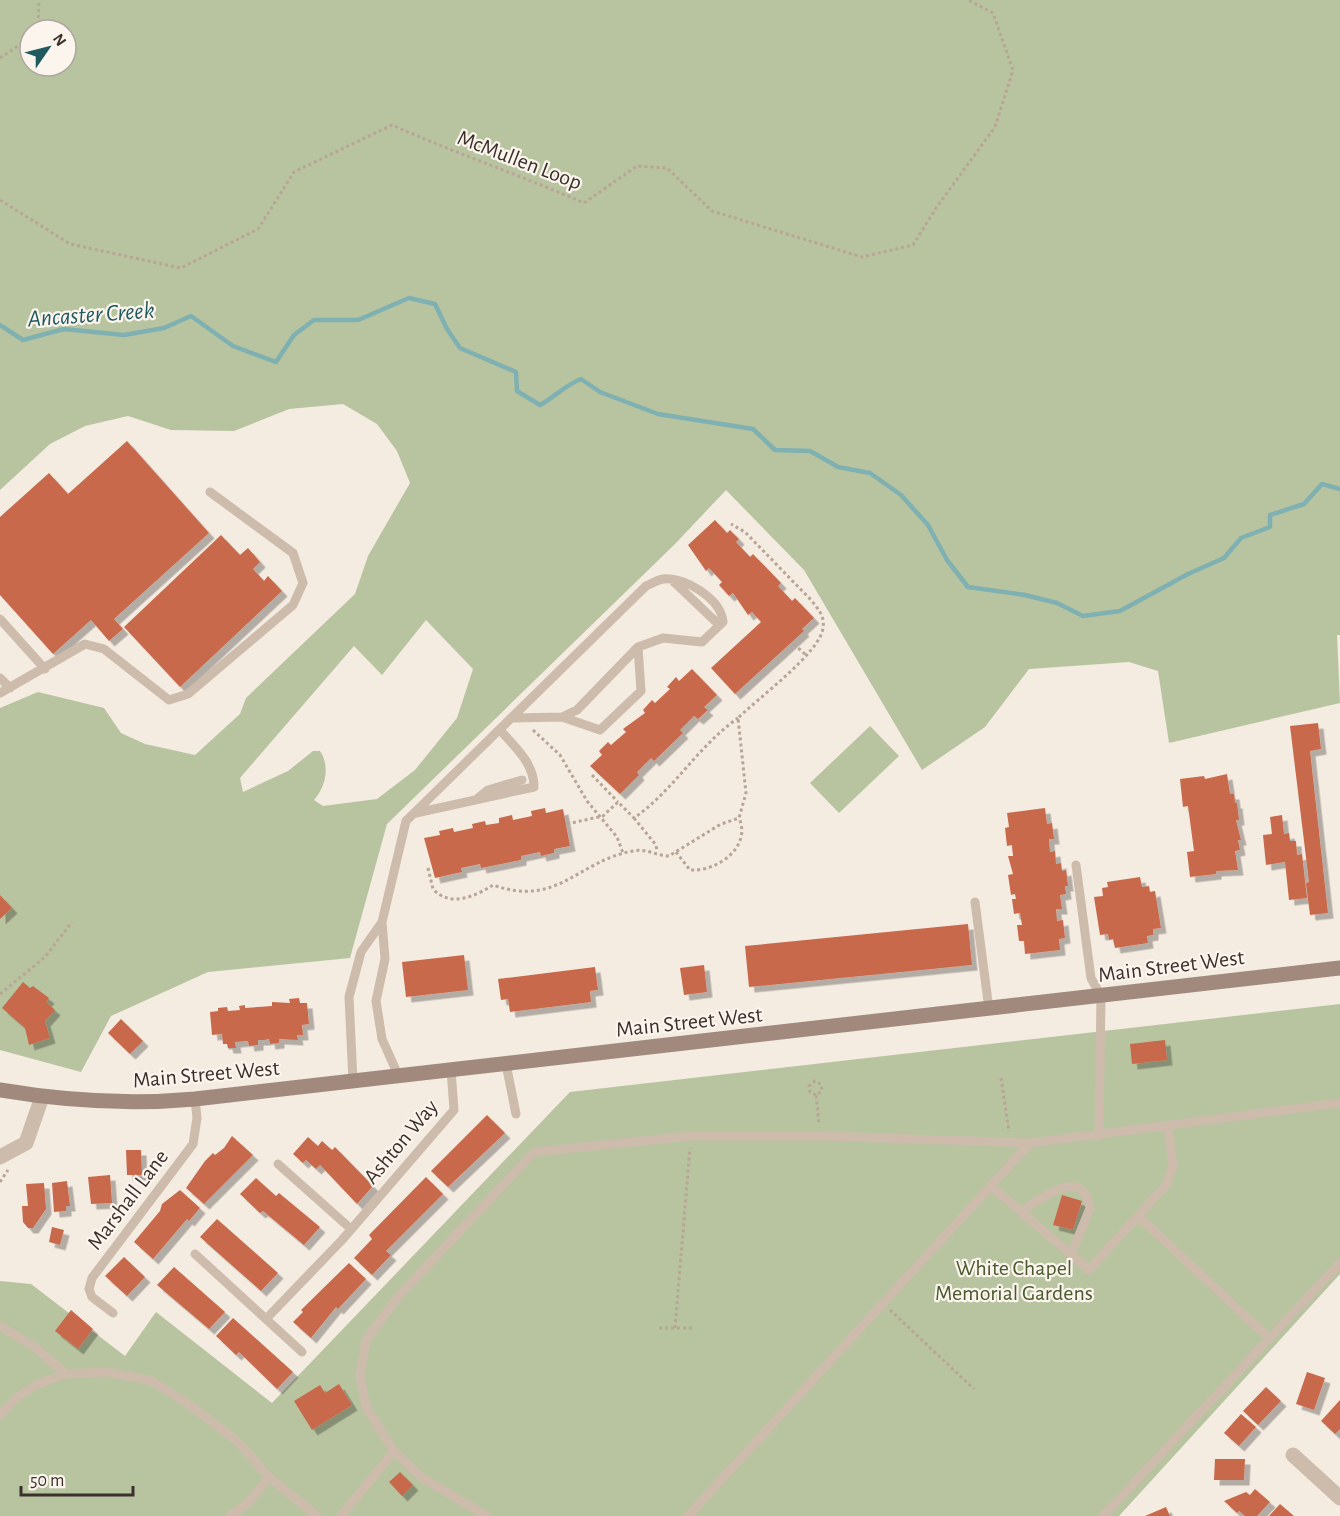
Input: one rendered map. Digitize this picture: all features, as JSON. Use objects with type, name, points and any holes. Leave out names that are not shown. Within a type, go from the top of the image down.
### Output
[{"type":"main road","name":"Main Street West","points":[[0,1089],[42,1097],[141,1104],[399,1077],[1340,968]]},
{"type":"street","points":[[0,1157],[26,1143],[42,1097]]},
{"type":"street","points":[[1293,1455],[1340,1498]]},
{"type":"lane","points":[[0,693],[85,644],[104,649],[169,700],[188,694],[293,605],[303,583],[293,553],[210,492]]},
{"type":"lane","points":[[399,1077],[382,1040],[376,1001],[385,959],[382,922],[406,821],[646,586],[660,579],[686,583],[707,597],[722,611],[723,622],[702,642],[663,638],[638,647],[577,710],[562,717]]},
{"type":"lane","points":[[671,579],[715,621]]},
{"type":"lane","points":[[0,619],[45,669]]},
{"type":"lane","points":[[513,718],[562,717],[600,730],[641,691],[638,647]]},
{"type":"lane","points":[[0,678],[10,688]]},
{"type":"lane","points":[[414,814],[534,787],[534,773],[500,730]]},
{"type":"lane","points":[[476,800],[488,790],[522,780]]},
{"type":"lane","points":[[1076,865],[1091,978],[1101,996],[1099,1136]]},
{"type":"lane","points":[[975,902],[989,1009]]},
{"type":"lane","points":[[353,1081],[349,997],[362,952],[382,922]]},
{"type":"lane","points":[[506,1064],[516,1114]]},
{"type":"lane","name":"Ashton Way","points":[[266,1319],[351,1229],[454,1110],[451,1070]]},
{"type":"lane","name":"Marshall Lane","points":[[112,1313],[92,1297],[89,1288],[92,1278],[193,1144],[197,1118],[195,1099]]},
{"type":"lane","points":[[487,1516],[421,1477],[394,1450],[366,1407],[360,1375],[366,1340],[397,1298],[534,1152],[691,1136],[820,1136],[1030,1143],[1099,1136],[1340,1103]]},
{"type":"lane","points":[[992,1186],[1089,1270],[1163,1190],[1171,1173],[1168,1126]]},
{"type":"lane","points":[[688,1516],[1030,1143]]},
{"type":"lane","points":[[278,1164],[351,1229]]},
{"type":"lane","points":[[1022,1211],[1059,1188],[1070,1186],[1083,1192],[1090,1208],[1071,1255]]},
{"type":"lane","points":[[1138,1216],[1270,1340]]},
{"type":"lane","points":[[195,1254],[302,1352]]},
{"type":"lane","points":[[1103,1516],[1340,1263]]},
{"type":"lane","points":[[0,1326],[35,1347],[66,1374]]},
{"type":"lane","points":[[0,1415],[17,1397],[66,1374],[108,1372],[152,1381],[190,1405],[237,1441],[269,1477],[317,1516]]},
{"type":"lane","points":[[341,1516],[394,1450]]},
{"type":"lane","points":[[230,1516],[248,1503],[269,1477]]},
{"type":"path","points":[[38,18],[39,0]]},
{"type":"path","name":"McMullen Loop","points":[[0,200],[70,244],[181,268],[258,229],[294,172],[392,125],[461,156],[530,179],[584,203],[637,166],[667,168],[712,211],[862,257],[913,245],[936,208],[995,127],[1013,70],[993,13],[968,0]]},
{"type":"path","points":[[0,58],[18,46]]},
{"type":"path","points":[[634,818],[665,792],[701,751],[806,655],[819,641],[823,630],[820,611],[745,532],[730,524]]},
{"type":"path","points":[[794,644],[806,655]]},
{"type":"path","points":[[513,718],[529,726],[560,755],[587,801],[616,837],[623,853]]},
{"type":"path","points":[[676,852],[690,870],[720,862],[738,847],[744,833],[739,818],[746,793],[738,718]]},
{"type":"path","points":[[592,774],[634,818],[656,845],[657,852]]},
{"type":"path","points":[[567,824],[600,817],[618,802]]},
{"type":"path","points":[[428,868],[433,889],[445,897],[467,898],[493,885],[514,891],[544,890],[623,853],[636,850],[669,855],[721,824],[739,818]]},
{"type":"path","points":[[0,994],[45,957],[72,922]]},
{"type":"path","points":[[1001,1078],[1010,1143]]},
{"type":"path","points":[[815,1081],[821,1084],[822,1091],[816,1095],[810,1092],[809,1086],[815,1081]]},
{"type":"path","points":[[816,1095],[820,1136]]},
{"type":"path","points":[[675,1328],[691,1136]]},
{"type":"path","points":[[883,1304],[974,1389]]},
{"type":"path","points":[[659,1328],[693,1328]]},
{"type":"green space","points":[[0,0],[1340,0],[1340,635],[1337,635],[1340,703],[1169,743],[1158,671],[1129,662],[1029,669],[985,727],[922,770],[804,570],[726,490],[675,544],[387,824],[350,958],[208,972],[111,1016],[81,1072],[0,1050],[0,708],[38,692],[104,708],[121,733],[145,744],[195,755],[240,714],[246,698],[355,594],[368,556],[410,483],[397,451],[377,424],[343,404],[289,409],[234,431],[171,430],[128,416],[85,426],[50,444],[0,490]],"holes":[[[426,620],[473,669],[457,718],[415,770],[377,799],[323,806],[314,800],[324,782],[326,769],[320,751],[313,751],[288,771],[243,792],[240,778],[354,646],[382,675]]]},
{"type":"green space","points":[[870,726],[899,756],[839,813],[810,783]]},
{"type":"green space","name":"White Chapel Memorial Gardens","points":[[1340,1004],[1340,1274],[1119,1516],[0,1516],[0,1281],[31,1284],[125,1356],[156,1312],[272,1403],[570,1092]]},
{"type":"building","points":[[127,441],[209,533],[114,619],[123,629],[109,641],[91,620],[53,654],[0,595],[0,517],[49,473],[68,494]]},
{"type":"building","points":[[715,520],[727,533],[730,530],[739,539],[736,542],[750,557],[753,554],[781,583],[778,586],[792,601],[795,598],[814,618],[802,629],[804,631],[735,694],[711,668],[761,622],[752,612],[748,615],[733,593],[729,596],[719,585],[722,582],[709,568],[706,571],[688,545]]},
{"type":"building","points":[[221,535],[240,555],[248,548],[260,562],[253,569],[264,581],[268,576],[282,591],[180,687],[124,627]]},
{"type":"building","points":[[692,669],[717,695],[704,707],[708,710],[698,719],[694,716],[680,730],[683,733],[654,761],[651,758],[637,772],[639,775],[620,794],[590,766],[602,755],[599,751],[608,742],[611,745],[626,732],[623,729],[645,713],[643,710],[652,700],[655,703],[670,689],[667,687],[676,677],[679,681]]},
{"type":"building","points":[[1318,723],[1321,749],[1310,751],[1328,913],[1310,915],[1306,883],[1309,882],[1290,726]]},
{"type":"building","points":[[1227,774],[1230,794],[1234,794],[1235,803],[1237,803],[1239,820],[1236,820],[1241,840],[1238,840],[1240,850],[1235,851],[1238,870],[1216,871],[1216,874],[1190,877],[1187,852],[1194,851],[1188,806],[1183,807],[1180,779],[1204,776],[1205,779]]},
{"type":"building","points":[[545,808],[546,813],[563,809],[570,846],[554,849],[554,853],[541,856],[540,852],[521,856],[521,860],[481,868],[480,864],[461,868],[462,872],[435,878],[424,838],[440,835],[439,831],[453,828],[454,832],[473,828],[472,824],[485,821],[486,825],[499,823],[499,818],[512,815],[513,820],[532,816],[531,811]]},
{"type":"building","points":[[1045,808],[1047,824],[1052,823],[1054,839],[1049,839],[1050,852],[1055,851],[1056,864],[1061,863],[1062,871],[1066,870],[1068,886],[1065,886],[1066,894],[1060,895],[1062,909],[1056,909],[1057,921],[1063,920],[1065,938],[1059,939],[1060,950],[1025,954],[1024,941],[1019,941],[1017,925],[1022,925],[1020,913],[1014,914],[1012,899],[1016,899],[1015,894],[1011,895],[1008,875],[1013,874],[1008,856],[1013,856],[1012,845],[1007,846],[1005,828],[1009,827],[1007,813]]},
{"type":"building","points":[[1282,815],[1284,834],[1289,833],[1290,841],[1296,841],[1297,855],[1302,854],[1307,898],[1289,900],[1285,862],[1266,865],[1263,835],[1272,834],[1270,817]]},
{"type":"building","points":[[1140,877],[1142,887],[1149,886],[1150,892],[1155,891],[1161,928],[1153,929],[1153,935],[1147,936],[1148,943],[1115,948],[1113,939],[1109,940],[1108,934],[1100,935],[1094,897],[1103,896],[1102,888],[1108,887],[1107,882]]},
{"type":"building","points":[[0,895],[12,908],[0,919]]},
{"type":"building","points":[[968,924],[972,965],[749,987],[745,946]]},
{"type":"building","points":[[464,955],[468,990],[406,997],[402,962]]},
{"type":"building","points":[[704,965],[707,992],[684,995],[680,968]]},
{"type":"building","points":[[595,967],[598,990],[590,991],[591,1002],[510,1012],[508,999],[501,1000],[498,979]]},
{"type":"building","points":[[23,982],[30,988],[33,986],[49,998],[46,1002],[55,1010],[45,1021],[50,1038],[29,1045],[25,1028],[2,1008]]},
{"type":"building","points":[[299,998],[300,1003],[307,1003],[309,1024],[302,1025],[303,1035],[297,1035],[298,1040],[279,1039],[279,1043],[270,1044],[269,1039],[258,1040],[258,1045],[249,1046],[248,1041],[235,1042],[236,1048],[228,1048],[227,1044],[223,1044],[222,1034],[212,1035],[210,1012],[218,1011],[218,1008],[227,1007],[228,1011],[240,1010],[239,1006],[245,1005],[245,1008],[272,1006],[272,1002],[290,1003],[289,999]]},
{"type":"building","points":[[121,1019],[143,1041],[130,1054],[108,1033]]},
{"type":"building","points":[[1165,1040],[1167,1060],[1132,1064],[1130,1044]]},
{"type":"building","points":[[487,1115],[505,1133],[448,1187],[431,1171]]},
{"type":"building","points":[[232,1136],[253,1155],[204,1204],[186,1188],[205,1161],[213,1153],[215,1155],[224,1148]]},
{"type":"building","points":[[308,1137],[318,1146],[322,1141],[332,1150],[335,1147],[373,1186],[357,1204],[320,1165],[316,1169],[306,1160],[303,1163],[293,1154]]},
{"type":"building","points":[[126,1150],[141,1150],[142,1175],[127,1175]]},
{"type":"building","points":[[110,1175],[112,1203],[91,1204],[88,1177]]},
{"type":"building","points":[[426,1177],[443,1194],[386,1251],[391,1255],[372,1275],[354,1258],[372,1239],[369,1235]]},
{"type":"building","points":[[256,1178],[276,1196],[279,1193],[320,1227],[304,1245],[263,1211],[260,1213],[240,1194]]},
{"type":"building","points":[[67,1181],[70,1206],[66,1206],[66,1211],[54,1212],[52,1183]]},
{"type":"building","points":[[44,1183],[46,1209],[33,1228],[28,1228],[23,1222],[22,1206],[28,1206],[26,1184]]},
{"type":"building","points":[[180,1190],[200,1208],[189,1221],[187,1219],[153,1259],[134,1242],[160,1211],[162,1204]]},
{"type":"building","points":[[1062,1195],[1082,1201],[1073,1230],[1053,1225]]},
{"type":"building","points":[[217,1219],[278,1273],[261,1291],[200,1237]]},
{"type":"building","points":[[52,1227],[64,1230],[60,1245],[49,1242]]},
{"type":"building","points":[[124,1257],[145,1277],[127,1296],[105,1276]]},
{"type":"building","points":[[349,1263],[366,1279],[338,1309],[336,1307],[311,1338],[293,1322],[303,1312],[301,1310]]},
{"type":"building","points":[[174,1267],[225,1312],[209,1329],[157,1285]]},
{"type":"building","points":[[71,1310],[93,1329],[78,1349],[55,1331]]},
{"type":"building","points":[[233,1318],[293,1372],[277,1389],[239,1352],[236,1355],[216,1336]]},
{"type":"building","points":[[1307,1372],[1325,1378],[1314,1410],[1296,1404]]},
{"type":"building","points":[[339,1384],[352,1405],[312,1430],[294,1401],[320,1385],[325,1393]]},
{"type":"building","points":[[1266,1387],[1281,1401],[1258,1425],[1243,1411]]},
{"type":"building","points":[[1340,1400],[1340,1429],[1335,1434],[1321,1421]]},
{"type":"building","points":[[1241,1414],[1256,1427],[1239,1446],[1224,1433]]},
{"type":"building","points":[[1215,1459],[1245,1459],[1244,1480],[1214,1480]]},
{"type":"building","points":[[400,1472],[413,1485],[402,1496],[389,1482]]},
{"type":"building","points":[[1255,1489],[1270,1502],[1257,1516],[1245,1516],[1239,1511],[1237,1513],[1224,1501],[1246,1492],[1250,1495]]},
{"type":"building","points":[[1280,1504],[1294,1516],[1269,1516]]},
{"type":"building","points":[[1166,1507],[1170,1516],[1145,1516]]},
{"type":"waterway","name":"Ancaster Creek","points":[[0,325],[23,340],[64,329],[124,335],[164,328],[191,316],[233,346],[276,362],[294,335],[314,320],[358,320],[409,298],[435,304],[447,329],[460,348],[516,372],[517,391],[540,405],[581,379],[600,392],[658,414],[753,429],[775,450],[810,451],[838,467],[870,473],[901,495],[928,525],[947,560],[968,587],[1025,595],[1057,603],[1083,616],[1120,611],[1188,574],[1224,558],[1241,538],[1270,527],[1270,515],[1304,504],[1322,484],[1340,489]]}]
